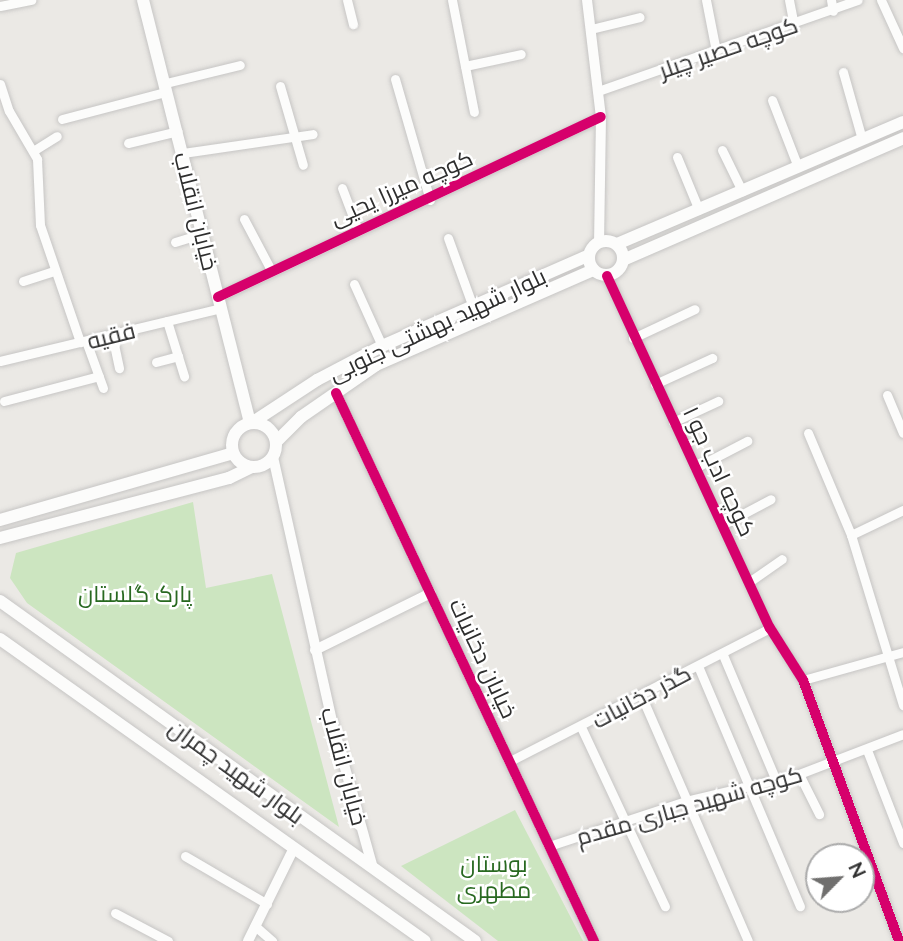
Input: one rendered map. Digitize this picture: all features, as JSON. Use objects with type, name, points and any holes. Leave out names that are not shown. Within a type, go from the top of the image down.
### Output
[{"type":"main road","name":"خیابان انقلاب","points":[[143,0],[251,423]]},
{"type":"main road","points":[[903,122],[617,244],[598,242],[589,254],[593,270],[607,276],[615,274],[624,260],[903,138]]},
{"type":"main road","points":[[617,244],[624,260]]},
{"type":"main road","name":"بلوار شهید بهشتی جنوبی","points":[[251,423],[288,398],[382,345],[589,254]]},
{"type":"main road","name":"بلوار شهید بهشتی جنوبی","points":[[277,441],[301,417],[376,365],[593,270]]},
{"type":"main road","points":[[288,398],[290,413],[301,417]]},
{"type":"main road","points":[[0,547],[5,536],[229,478],[273,457],[277,441],[266,425],[251,423],[237,431],[233,453]]},
{"type":"main road","points":[[233,453],[252,467]]},
{"type":"main road","points":[[0,520],[233,453]]},
{"type":"main road","name":"بلوار شهید چمران","points":[[0,601],[475,941]]},
{"type":"main road","name":"بلوار شهید چمران","points":[[0,639],[425,941]]},
{"type":"street","points":[[0,6],[31,0]]},
{"type":"street","points":[[347,0],[353,24]]},
{"type":"street","points":[[452,0],[474,112]]},
{"type":"street","points":[[587,0],[601,117],[598,242]]},
{"type":"street","points":[[706,0],[716,51]]},
{"type":"street","points":[[789,0],[794,24]]},
{"type":"street","points":[[831,0],[833,11]]},
{"type":"street","name":"کوچه حصیر چیلر","points":[[598,91],[833,11],[858,0]]},
{"type":"street","points":[[881,0],[903,48]]},
{"type":"street","points":[[591,29],[640,17]]},
{"type":"street","points":[[465,66],[521,54]]},
{"type":"street","points":[[62,119],[240,65]]},
{"type":"street","points":[[843,72],[862,139]]},
{"type":"street","points":[[395,79],[430,200]]},
{"type":"street","points":[[0,84],[33,151],[40,177],[40,225],[53,271],[103,388]]},
{"type":"street","points":[[280,86],[303,165]]},
{"type":"street","points":[[772,100],[798,167]]},
{"type":"street","name":"کوچه میرزا یحیی","points":[[220,302],[271,270],[430,200],[601,117]]},
{"type":"street","points":[[128,144],[178,131]]},
{"type":"street","points":[[183,153],[313,134]]},
{"type":"street","points":[[33,151],[57,136]]},
{"type":"street","points":[[722,150],[742,191]]},
{"type":"street","points":[[677,157],[699,210]]},
{"type":"street","points":[[342,188],[358,230]]},
{"type":"street","points":[[244,219],[271,270]]},
{"type":"street","points":[[175,242],[202,234]]},
{"type":"street","points":[[448,239],[473,307]]},
{"type":"street","points":[[23,281],[53,271]]},
{"type":"street","name":"کوچه ادب جو ۱","points":[[607,276],[633,338],[770,628],[803,680],[830,763],[898,941]]},
{"type":"street","points":[[354,284],[382,345]]},
{"type":"street","name":"فقیه","points":[[0,361],[167,321],[220,302]]},
{"type":"street","points":[[633,338],[695,309]]},
{"type":"street","points":[[167,321],[184,376]]},
{"type":"street","points":[[112,335],[119,368]]},
{"type":"street","points":[[156,362],[178,356]]},
{"type":"street","points":[[655,384],[712,358]]},
{"type":"street","points":[[4,401],[99,376]]},
{"type":"street","name":"خیابان دخانیات","points":[[336,393],[594,941]]},
{"type":"street","points":[[887,395],[903,433]]},
{"type":"street","points":[[673,422],[718,401]]},
{"type":"street","points":[[808,433],[851,536],[903,705]]},
{"type":"street","points":[[695,468],[747,440]]},
{"type":"street","name":"خیابان انقلاب","points":[[273,457],[315,650],[373,869]]},
{"type":"street","points":[[722,525],[771,499]]},
{"type":"street","points":[[851,536],[903,510]]},
{"type":"street","points":[[749,582],[782,559]]},
{"type":"street","points":[[315,650],[431,593]]},
{"type":"street","name":"گذر دخانیات","points":[[510,761],[723,655],[770,628]]},
{"type":"street","points":[[803,680],[890,658],[903,652]]},
{"type":"street","points":[[723,655],[775,778]]},
{"type":"street","points":[[698,666],[800,906]]},
{"type":"street","points":[[641,695],[748,941]]},
{"type":"street","points":[[581,727],[665,906]]},
{"type":"street","name":"کوچه شهید جباری مقدم","points":[[549,846],[686,800],[799,774],[903,734]]},
{"type":"street","points":[[867,750],[903,843]]},
{"type":"street","points":[[799,774],[819,814]]},
{"type":"street","points":[[248,941],[294,848]]},
{"type":"street","points":[[185,856],[267,904]]},
{"type":"street","points":[[115,913],[168,941]]},
{"type":"street","points":[[255,926],[272,941]]},
{"type":"green space","name":"پارک گلستان","points":[[193,502],[206,588],[272,574],[339,827],[27,603],[10,578],[16,553]]},
{"type":"green space","name":"بوستان مطهری","points":[[515,810],[583,941],[498,941],[401,866]]},
{"type":"cycle path","points":[[218,297],[601,117]]},
{"type":"cycle path","points":[[607,276],[770,628],[803,680],[899,941]]},
{"type":"cycle path","points":[[336,393],[594,941]]}]
